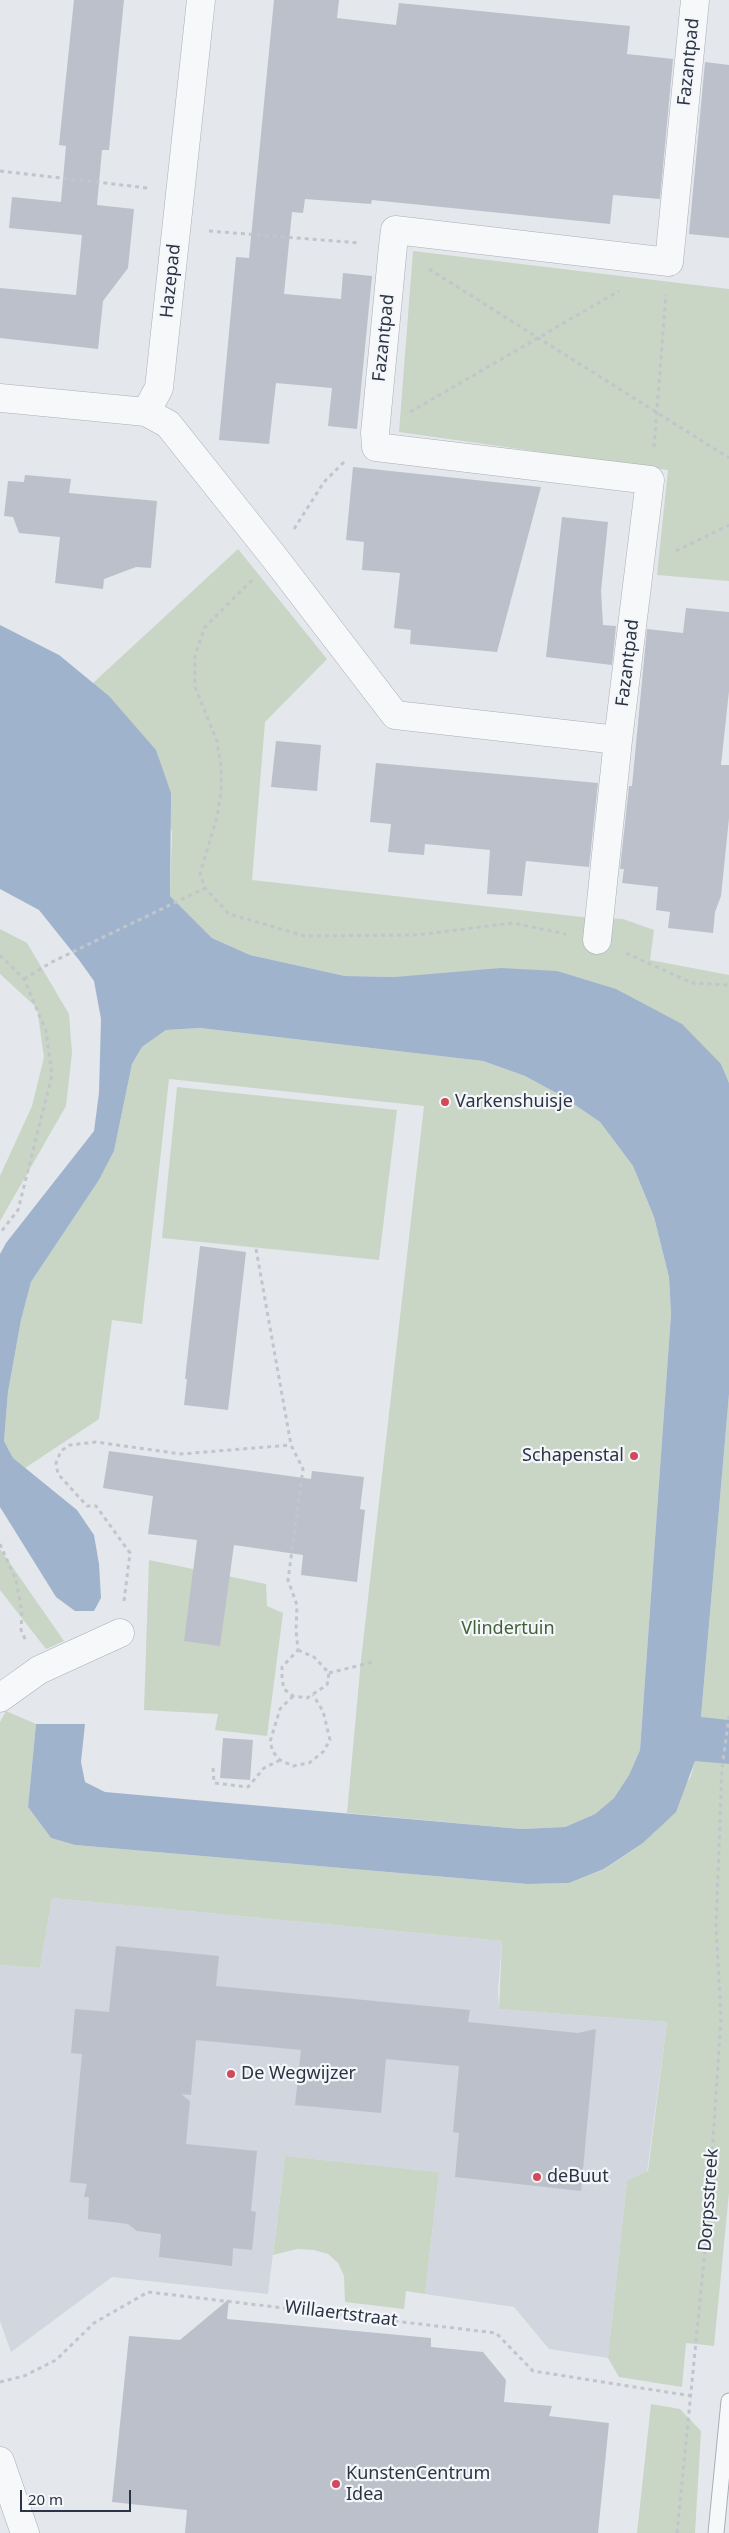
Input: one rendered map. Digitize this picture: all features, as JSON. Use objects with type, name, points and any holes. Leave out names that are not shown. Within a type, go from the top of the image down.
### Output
[{"type":"street","name":"Hazepad","points":[[146,412],[159,388],[202,0]]},
{"type":"street","name":"Fazantpad","points":[[669,262],[695,0]]},
{"type":"street","points":[[393,246],[396,230],[669,262]]},
{"type":"street","name":"Fazantpad","points":[[375,433],[393,246]]},
{"type":"street","points":[[0,398],[146,412],[168,424],[274,557],[395,715],[618,740]]},
{"type":"street","points":[[375,433],[376,447],[650,480]]},
{"type":"street","name":"Fazantpad","points":[[597,940],[618,740],[650,480]]},
{"type":"street","points":[[0,1698],[39,1670],[120,1633]]},
{"type":"street","points":[[0,2461],[25,2533]]},
{"type":"lane","points":[[716,2533],[729,2401]]},
{"type":"path","points":[[0,171],[181,192]]},
{"type":"path","points":[[176,228],[393,246],[729,458]]},
{"type":"path","points":[[650,480],[658,414],[669,262]]},
{"type":"path","points":[[620,291],[375,433],[324,482],[274,557],[206,628],[195,655],[195,687],[217,741],[222,767],[217,817],[200,874],[206,888],[229,914],[305,936],[416,934],[513,924],[597,940],[692,983],[729,985]]},
{"type":"path","points":[[640,569],[729,525]]},
{"type":"path","points":[[24,979],[52,962],[183,897],[206,888]]},
{"type":"path","points":[[0,955],[24,979],[46,1031],[52,1075],[18,1210],[0,1233]]},
{"type":"path","points":[[256,1249],[291,1444],[303,1469],[288,1580],[297,1605],[296,1630],[298,1650]]},
{"type":"path","points":[[120,1633],[130,1553],[96,1506],[87,1506],[58,1474],[56,1463],[61,1451],[70,1446],[96,1442],[181,1454],[291,1444]]},
{"type":"path","points":[[0,1544],[16,1580],[22,1612],[21,1630],[39,1670]]},
{"type":"path","points":[[298,1650],[314,1657],[329,1673]]},
{"type":"path","points":[[298,1650],[288,1658],[282,1667],[284,1689],[293,1696],[307,1698],[313,1695],[327,1685],[329,1673]]},
{"type":"path","points":[[329,1673],[373,1662]]},
{"type":"path","points":[[293,1696],[280,1710],[270,1742],[273,1752],[280,1760],[293,1766],[309,1763],[323,1752],[330,1740],[323,1711],[313,1695]]},
{"type":"path","name":"Dorpsstreek","points":[[677,2533],[707,2230],[721,2018],[716,1926],[722,1769],[729,1716]]},
{"type":"path","points":[[213,1768],[214,1783],[248,1787],[264,1768],[280,1760]]},
{"type":"path","name":"Willaertstraat","points":[[0,2382],[24,2376],[56,2360],[94,2323],[148,2292],[496,2333],[533,2372],[692,2396]]},
{"type":"shaded area","name":"De Wegwijzer","points":[[52,1898],[502,1941],[498,1991],[499,2009],[667,2022],[647,2172],[627,2182],[608,2358],[549,2349],[514,2307],[425,2294],[439,2172],[285,2156],[268,2294],[112,2277],[11,2352],[0,2321],[0,1965],[40,1968]]},
{"type":"green space","points":[[413,251],[729,289],[729,581],[657,575],[668,470],[399,432]]},
{"type":"green space","points":[[238,549],[327,659],[265,722],[252,880],[582,917],[623,919],[654,930],[650,960],[729,975],[729,1083],[721,1064],[395,977],[345,976],[250,955],[212,938],[170,896],[172,831],[93,683]]},
{"type":"green space","points":[[0,929],[27,943],[69,1014],[72,1053],[66,1106],[0,1221],[0,1176],[32,1106],[44,1057],[37,1008],[0,974]]},
{"type":"green space","name":"Vlindertuin","points":[[200,1028],[483,1061],[525,1076],[562,1096],[600,1122],[633,1166],[654,1217],[669,1277],[671,1314],[640,1750],[629,1775],[614,1798],[595,1814],[565,1827],[521,1829],[347,1813],[361,1660],[424,1106],[169,1079],[142,1324],[112,1320],[99,1419],[25,1468],[13,1458],[4,1441],[8,1392],[21,1320],[31,1282],[99,1180],[114,1151],[132,1064],[142,1047],[166,1030]]},
{"type":"green space","points":[[177,1087],[397,1110],[379,1260],[162,1238]]},
{"type":"green space","points":[[729,1394],[729,1720],[701,1718]]},
{"type":"green space","points":[[0,1549],[64,1641],[46,1649],[0,1590]]},
{"type":"green space","points":[[149,1560],[266,1584],[267,1606],[283,1613],[267,1736],[215,1730],[218,1714],[144,1710]]},
{"type":"green space","points":[[6,1711],[36,1724],[28,1807],[51,1838],[75,1845],[527,1884],[569,1883],[605,1869],[643,1843],[655,1832],[691,1776],[695,1760],[729,1764],[729,2193],[714,2346],[686,2343],[682,2387],[619,2377],[608,2358],[627,2181],[648,2171],[667,2022],[499,2009],[502,1941],[52,1898],[40,1968],[0,1965],[0,1722]]},
{"type":"green space","points":[[285,2156],[439,2172],[425,2294],[406,2291],[404,2309],[345,2302],[344,2276],[338,2263],[328,2254],[314,2250],[297,2249],[273,2255]]},
{"type":"green space","points":[[651,2404],[680,2409],[701,2431],[695,2533],[637,2533]]},
{"type":"water","points":[[0,625],[59,655],[109,696],[156,750],[171,793],[170,896],[212,938],[250,955],[345,976],[395,977],[501,968],[557,971],[616,989],[682,1024],[721,1064],[729,1083],[729,1394],[701,1717],[729,1720],[729,1764],[695,1761],[676,1812],[643,1843],[604,1869],[569,1883],[527,1884],[75,1845],[51,1838],[28,1807],[36,1724],[85,1724],[81,1762],[85,1782],[105,1792],[521,1829],[565,1827],[595,1814],[614,1798],[629,1775],[640,1750],[671,1314],[669,1277],[654,1217],[633,1166],[600,1122],[562,1096],[525,1076],[483,1061],[200,1028],[166,1030],[142,1047],[132,1064],[114,1151],[99,1180],[31,1282],[21,1320],[8,1392],[4,1441],[13,1458],[77,1510],[94,1535],[99,1564],[101,1598],[94,1611],[75,1611],[56,1597],[0,1507],[0,1254],[6,1243],[94,1131],[99,1093],[101,1019],[94,981],[79,960],[39,910],[0,889]]},
{"type":"building","points":[[74,0],[124,0],[109,150],[102,150],[97,205],[134,209],[128,268],[103,301],[98,349],[0,338],[0,288],[76,295],[82,235],[9,228],[12,197],[61,202],[66,146],[59,145]]},
{"type":"building","points":[[274,0],[339,0],[337,18],[396,25],[399,3],[630,26],[627,54],[673,59],[660,199],[613,195],[610,224],[372,200],[371,204],[305,199],[303,213],[292,212],[284,294],[341,299],[343,273],[372,276],[357,429],[328,426],[332,388],[276,383],[269,444],[219,440],[236,257],[249,258]]},
{"type":"building","points":[[705,62],[729,65],[729,238],[689,234]]},
{"type":"building","points":[[353,467],[541,487],[497,652],[410,644],[411,630],[394,628],[400,573],[362,570],[364,542],[346,540]]},
{"type":"building","points":[[25,475],[71,479],[69,493],[157,501],[151,568],[136,567],[104,579],[103,589],[55,583],[60,537],[19,533],[13,517],[4,516],[8,481],[24,482]]},
{"type":"building","points":[[562,517],[608,522],[601,591],[603,625],[616,626],[612,665],[546,657]]},
{"type":"building","points":[[686,608],[729,612],[729,691],[721,765],[729,765],[729,818],[721,896],[715,912],[713,933],[668,928],[670,912],[656,910],[658,887],[622,883],[624,869],[620,869],[629,786],[632,786],[647,629],[683,633]]},
{"type":"building","points":[[276,741],[321,745],[317,791],[271,787]]},
{"type":"building","points":[[376,763],[598,783],[589,867],[526,861],[522,896],[487,894],[490,850],[425,844],[424,855],[388,852],[391,824],[370,822]]},
{"type":"building","points":[[200,1246],[246,1252],[228,1410],[184,1405],[187,1379],[185,1379]]},
{"type":"building","points":[[109,1451],[311,1479],[312,1471],[364,1477],[360,1509],[365,1510],[357,1582],[301,1575],[303,1555],[234,1545],[220,1646],[184,1641],[197,1540],[148,1534],[153,1496],[103,1488]]},
{"type":"building","points":[[223,1738],[253,1740],[250,1780],[220,1778]]},
{"type":"building","points":[[116,1946],[219,1956],[216,1986],[470,2010],[468,2022],[578,2033],[596,2029],[581,2191],[455,2177],[459,2133],[453,2132],[459,2066],[386,2059],[381,2113],[295,2105],[301,2050],[196,2040],[191,2095],[181,2094],[190,2101],[186,2144],[257,2151],[251,2211],[256,2212],[252,2250],[233,2248],[232,2266],[159,2257],[161,2234],[137,2231],[128,2224],[88,2219],[89,2197],[84,2197],[87,2184],[70,2182],[82,2054],[71,2053],[75,2009],[109,2012]]},
{"type":"building","points":[[229,2299],[227,2319],[431,2338],[431,2347],[483,2352],[506,2380],[504,2402],[552,2406],[549,2416],[609,2423],[598,2533],[185,2533],[187,2510],[112,2502],[129,2336],[180,2340]]},
{"type":"place","name":"Varkenshuisje","points":[[445,1102]]},
{"type":"place","name":"Schapenstal","points":[[634,1456]]},
{"type":"place","name":"De Wegwijzer","points":[[231,2074]]},
{"type":"place","name":"deBuut","points":[[537,2177]]},
{"type":"place","name":"KunstenCentrum Idea","points":[[336,2484]]}]
